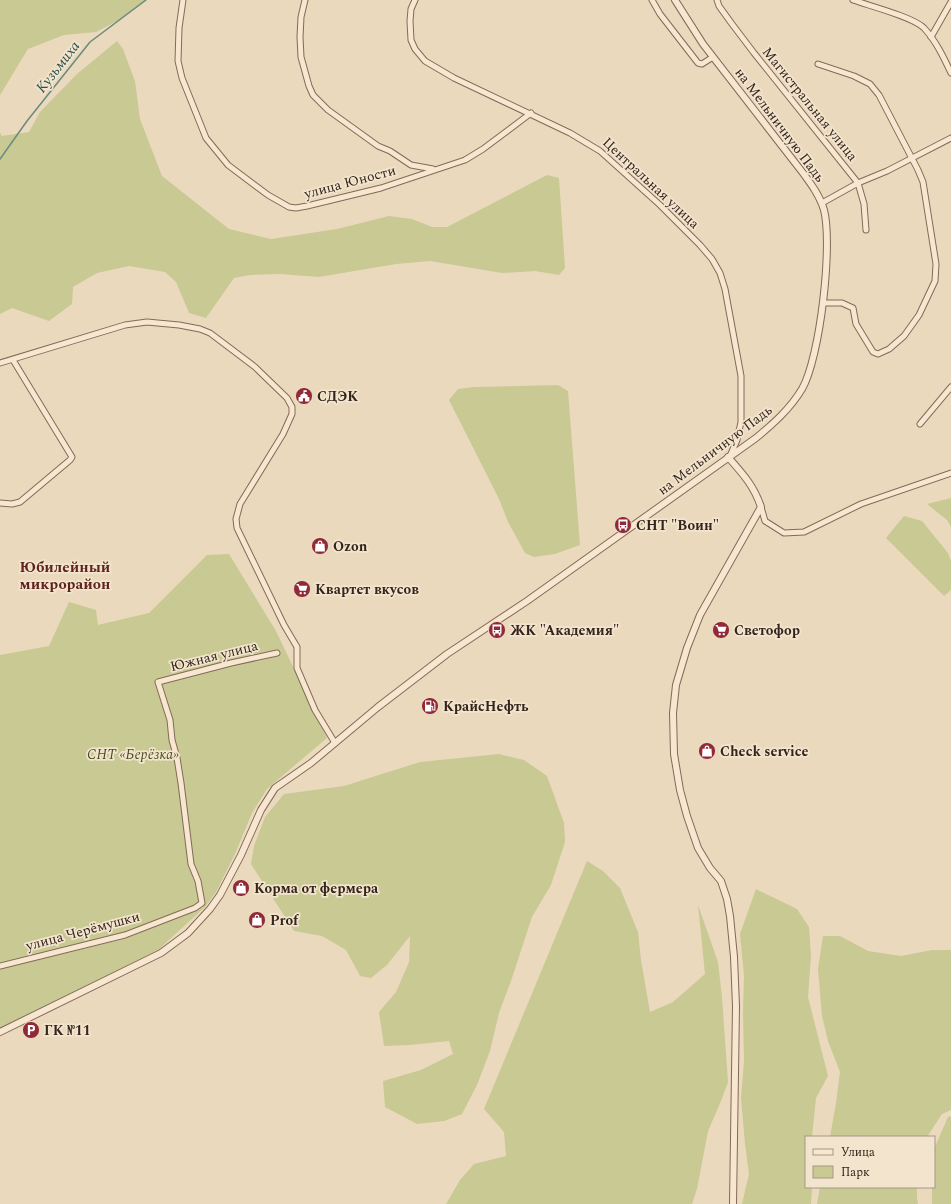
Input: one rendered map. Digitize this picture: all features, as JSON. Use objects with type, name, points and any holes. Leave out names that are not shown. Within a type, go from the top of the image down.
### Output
[{"type":"street","name":"улица Юности","points":[[183,0],[179,28],[178,61],[182,78],[206,138],[228,165],[268,195],[289,207],[296,208],[307,206],[381,188],[465,160],[484,149],[531,113]]},
{"type":"street","points":[[305,0],[301,17],[301,57],[313,95],[328,110],[378,146],[390,151],[411,165],[435,169]]},
{"type":"street","name":"Центральная улица","points":[[414,0],[411,9],[410,21],[411,40],[415,49],[425,61],[454,78],[531,113],[587,141],[660,205],[712,259],[720,274],[728,300],[741,376],[741,422],[737,440],[729,457]]},
{"type":"street","points":[[652,0],[664,20],[698,62],[702,64],[713,57]]},
{"type":"street","name":"на Мельничную Падь","points":[[0,1032],[161,953],[188,933],[210,909],[220,895],[241,855],[261,810],[275,788],[311,763],[378,707],[471,637],[527,601],[729,457],[775,422],[793,402],[802,389],[812,362],[823,303],[827,252],[827,230],[822,203],[803,173],[713,57],[687,21],[675,0]]},
{"type":"street","name":"Магистральная улица","points":[[717,0],[749,47],[858,183],[864,204],[866,230]]},
{"type":"street","points":[[853,0],[911,20],[923,27],[931,37],[951,73]]},
{"type":"street","points":[[931,37],[951,2]]},
{"type":"street","points":[[818,64],[854,76],[870,84],[879,95],[923,182],[936,264],[935,282],[919,315],[904,336],[889,349],[878,354],[872,352],[856,324],[853,308],[842,303],[823,303]]},
{"type":"street","points":[[822,203],[858,183],[887,171],[951,138]]},
{"type":"street","points":[[0,363],[125,325],[147,322],[179,325],[200,329],[210,334],[255,367],[287,398],[292,407],[292,414],[283,434],[240,504],[236,519],[237,528],[284,625],[297,647],[297,668],[315,710],[335,743]]},
{"type":"street","points":[[0,503],[12,504],[20,502],[72,457],[13,360]]},
{"type":"street","points":[[920,424],[951,387]]},
{"type":"street","points":[[729,457],[749,481],[758,497],[765,521],[784,533],[804,532],[861,504],[951,473]]},
{"type":"street","points":[[733,1204],[736,1006],[734,957],[730,916],[727,899],[721,881],[710,868],[698,848],[687,816],[680,790],[674,754],[672,713],[676,685],[700,615],[761,507]]},
{"type":"street","name":"Южная улица","points":[[195,908],[202,902],[198,881],[191,864],[181,782],[172,740],[170,720],[158,682],[276,653]]},
{"type":"street","name":"улица Черёмушки","points":[[0,966],[117,937],[195,908]]},
{"type":"green space","points":[[0,0],[146,0],[119,20],[96,32],[64,35],[28,49],[0,95]]},
{"type":"green space","points":[[117,41],[123,49],[135,81],[140,119],[162,176],[229,229],[271,239],[337,229],[389,216],[412,219],[432,227],[447,227],[547,175],[559,178],[565,268],[559,275],[535,271],[502,273],[430,261],[396,264],[319,277],[280,274],[250,275],[234,278],[206,318],[189,313],[176,282],[165,272],[129,266],[97,273],[73,287],[72,304],[49,321],[12,308],[0,314],[0,133],[2,136],[29,132],[40,112],[77,74]]},
{"type":"green space","points":[[558,385],[568,391],[580,545],[555,554],[534,557],[525,553],[508,522],[499,499],[449,400],[458,389],[474,387]]},
{"type":"green space","points":[[951,498],[951,527],[947,520],[927,504]]},
{"type":"green space","points":[[904,516],[922,521],[948,553],[951,561],[951,590],[944,596],[886,538]]},
{"type":"green space","name":"СНТ «Берёзка»","points":[[229,554],[276,631],[327,738],[267,789],[252,813],[235,854],[216,892],[205,907],[158,950],[0,1028],[0,969],[124,939],[203,907],[193,906],[124,932],[0,963],[0,655],[49,646],[69,602],[96,610],[98,625],[149,613],[207,555]]},
{"type":"green space","points":[[499,754],[524,760],[547,776],[564,823],[565,842],[551,885],[532,917],[499,1013],[490,1051],[477,1085],[462,1114],[444,1121],[417,1124],[385,1107],[383,1081],[421,1070],[453,1054],[449,1041],[384,1046],[379,1012],[396,992],[409,962],[410,936],[387,965],[371,978],[360,976],[346,950],[322,936],[294,931],[251,864],[254,846],[265,817],[284,794],[344,786],[420,762]]},
{"type":"green space","points":[[587,861],[603,871],[620,888],[638,932],[650,1012],[673,1002],[705,974],[698,905],[718,962],[728,1082],[708,1131],[697,1189],[692,1204],[446,1204],[460,1180],[474,1164],[506,1156],[504,1132],[484,1109]]},
{"type":"green space","points":[[756,889],[797,909],[809,927],[811,956],[808,997],[828,1076],[816,1098],[812,1136],[805,1136],[805,1188],[812,1188],[811,1204],[742,1204],[749,1174],[741,1098],[744,1061],[744,976],[740,934]]},
{"type":"green space","points":[[823,936],[840,936],[868,951],[901,956],[932,950],[951,950],[951,1110],[942,1114],[928,1136],[830,1136],[840,1072],[828,1041],[822,1016],[818,969]]},
{"type":"green space","points":[[951,1116],[951,1204],[932,1204],[932,1188],[935,1188],[935,1147],[948,1117]]},
{"type":"green space","points":[[820,1188],[917,1188],[918,1204],[817,1204]]},
{"type":"waterway","name":"Кузьмиха","points":[[0,159],[27,121],[90,42],[146,0]]},
{"type":"place","name":"СДЭК","points":[[304,396]]},
{"type":"place","name":"СНТ \"Воин\"","points":[[623,525]]},
{"type":"place","name":"Ozon","points":[[320,546]]},
{"type":"place","name":"Квартет вкусов","points":[[302,589]]},
{"type":"place","name":"ЖК \"Академия\"","points":[[497,630]]},
{"type":"place","name":"Светофор","points":[[721,630]]},
{"type":"place","name":"КрайсНефть","points":[[430,706]]},
{"type":"place","name":"Check service","points":[[707,751]]},
{"type":"place","name":"Корма от фермера","points":[[241,888]]},
{"type":"place","name":"Prof","points":[[257,920]]},
{"type":"place","name":"ГК №11","points":[[31,1030]]},
{"type":"district","name":"Юбилейный микрорайон","points":[[65,576]]}]
